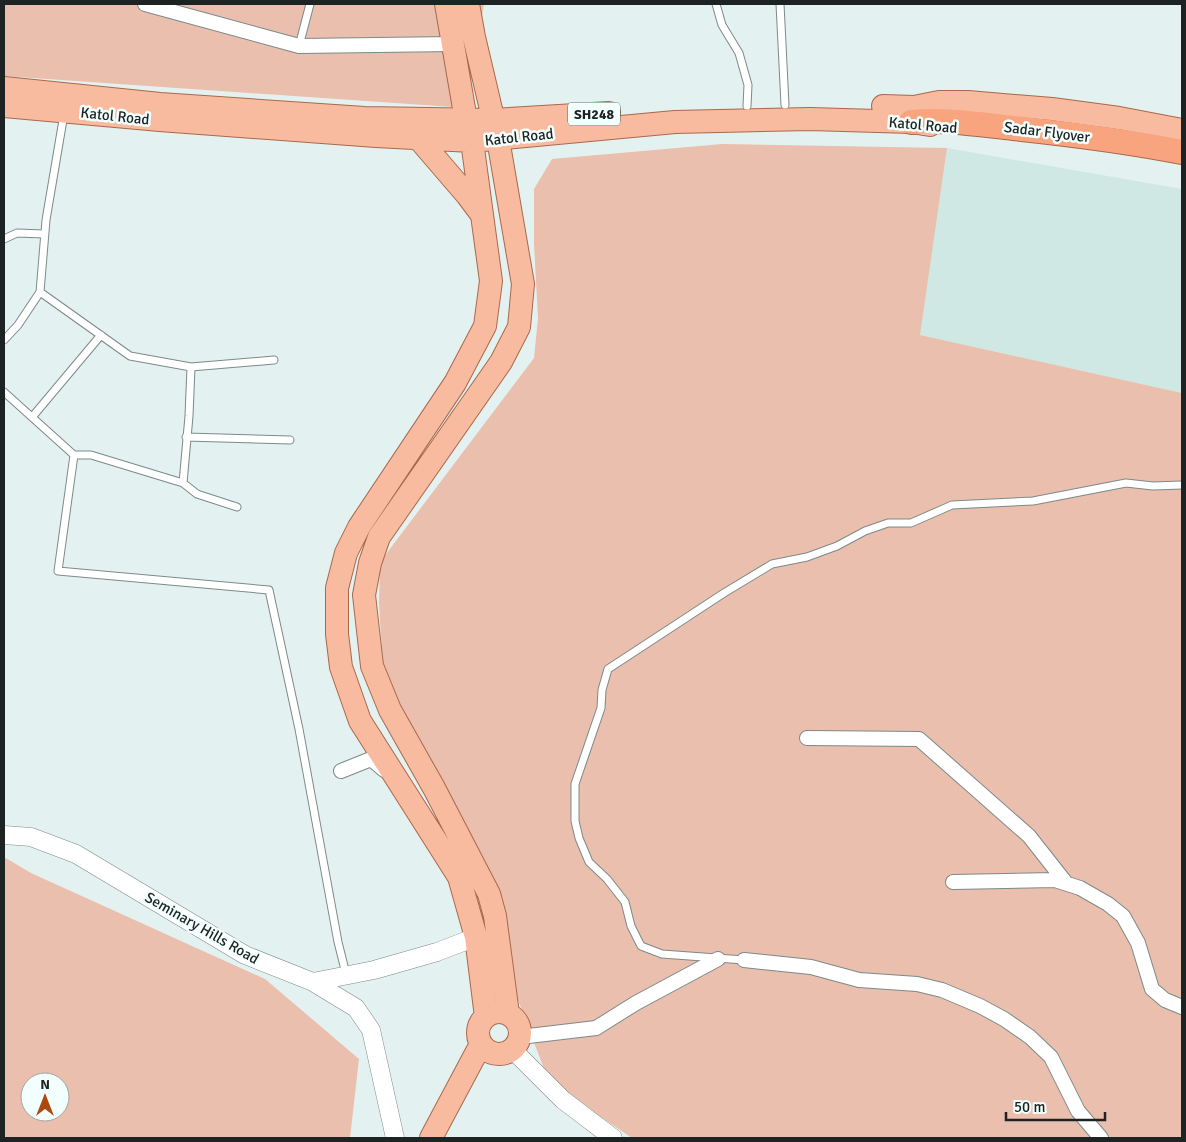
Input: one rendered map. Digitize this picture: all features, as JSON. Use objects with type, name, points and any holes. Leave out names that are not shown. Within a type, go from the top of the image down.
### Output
[{"type":"highway","name":"Sadar Flyover","points":[[912,114],[934,120],[967,117],[1123,132],[1182,144]]},
{"type":"highway","name":"Sadar Flyover","points":[[967,117],[1124,141],[1182,152]]},
{"type":"main road","points":[[446,4],[466,120],[472,141],[491,281],[486,326],[455,383],[359,527],[346,553],[337,588],[337,634],[341,668],[360,721],[460,876],[476,937],[486,1017]]},
{"type":"main road","points":[[468,4],[496,129],[523,284],[519,327],[501,362],[379,537],[370,563],[364,594],[372,666],[390,710],[434,788],[488,894],[495,916],[508,1014]]},
{"type":"main road","name":"Katol Road","points":[[4,88],[256,111],[364,118],[466,120],[496,129],[912,114],[939,102],[968,102],[1042,108],[1119,118],[1182,130]]},
{"type":"main road","name":"Katol Road","points":[[4,106],[170,121],[472,141],[496,129],[747,106],[784,105],[912,114],[1182,161]]},
{"type":"main road","points":[[418,138],[467,195],[482,216]]},
{"type":"main road","points":[[497,1012],[508,1014],[516,1020],[520,1028],[516,1044],[502,1054],[490,1052],[481,1044],[478,1035],[480,1025],[486,1017],[497,1012]]},
{"type":"main road","points":[[431,1138],[481,1044]]},
{"type":"street","points":[[145,4],[299,46],[454,44]]},
{"type":"street","points":[[807,738],[919,739],[1029,836],[1066,883]]},
{"type":"street","points":[[341,771],[371,759],[400,785]]},
{"type":"street","name":"Seminary Hills Road","points":[[5,834],[31,837],[76,854],[244,955],[313,982],[356,1008],[371,1030],[395,1138]]},
{"type":"street","points":[[954,882],[1055,880],[1080,888],[1108,904],[1122,916],[1138,943],[1152,989],[1165,1000],[1182,1007]]},
{"type":"street","points":[[313,982],[374,970],[419,958],[476,937]]},
{"type":"street","points":[[613,1138],[563,1100],[516,1044],[596,1028],[636,1003],[718,959]]},
{"type":"street","points":[[744,960],[811,967],[859,980],[917,984],[942,990],[980,1006],[1004,1019],[1030,1037],[1051,1057],[1078,1111],[1101,1138]]},
{"type":"lane","points":[[299,46],[310,4]]},
{"type":"lane","points":[[716,4],[722,25],[739,53],[748,85],[747,106]]},
{"type":"lane","points":[[780,4],[784,105]]},
{"type":"lane","points":[[4,340],[18,325],[40,292],[44,234],[65,111]]},
{"type":"lane","points":[[4,239],[17,233],[44,234]]},
{"type":"lane","points":[[40,292],[130,356],[191,367],[274,360]]},
{"type":"lane","points":[[33,416],[101,336]]},
{"type":"lane","points":[[183,483],[191,367]]},
{"type":"lane","points":[[4,392],[33,416],[74,455],[91,455],[183,483],[197,494],[236,507]]},
{"type":"lane","points":[[186,436],[290,440]]},
{"type":"lane","points":[[74,455],[58,571],[269,590],[299,729],[338,942],[346,974]]},
{"type":"lane","points":[[744,960],[662,954],[642,946],[631,926],[625,902],[608,879],[589,862],[579,838],[575,821],[575,784],[601,708],[602,690],[608,669],[772,564],[807,557],[888,523],[911,523],[952,506],[1033,501],[1126,484],[1153,486],[1182,485]]},
{"type":"shaded area","points":[[4,4],[484,4],[467,108],[4,76]]},
{"type":"shaded area","points":[[722,144],[947,148],[920,335],[1182,393],[1182,1138],[632,1138],[549,1082],[515,992],[503,949],[383,669],[379,603],[380,562],[534,358],[538,318],[534,244],[534,189],[552,159]]},
{"type":"shaded area","points":[[947,148],[1182,189],[1182,393],[919,335]]},
{"type":"shaded area","points":[[4,857],[31,873],[265,979],[359,1059],[350,1138],[4,1138]]}]
